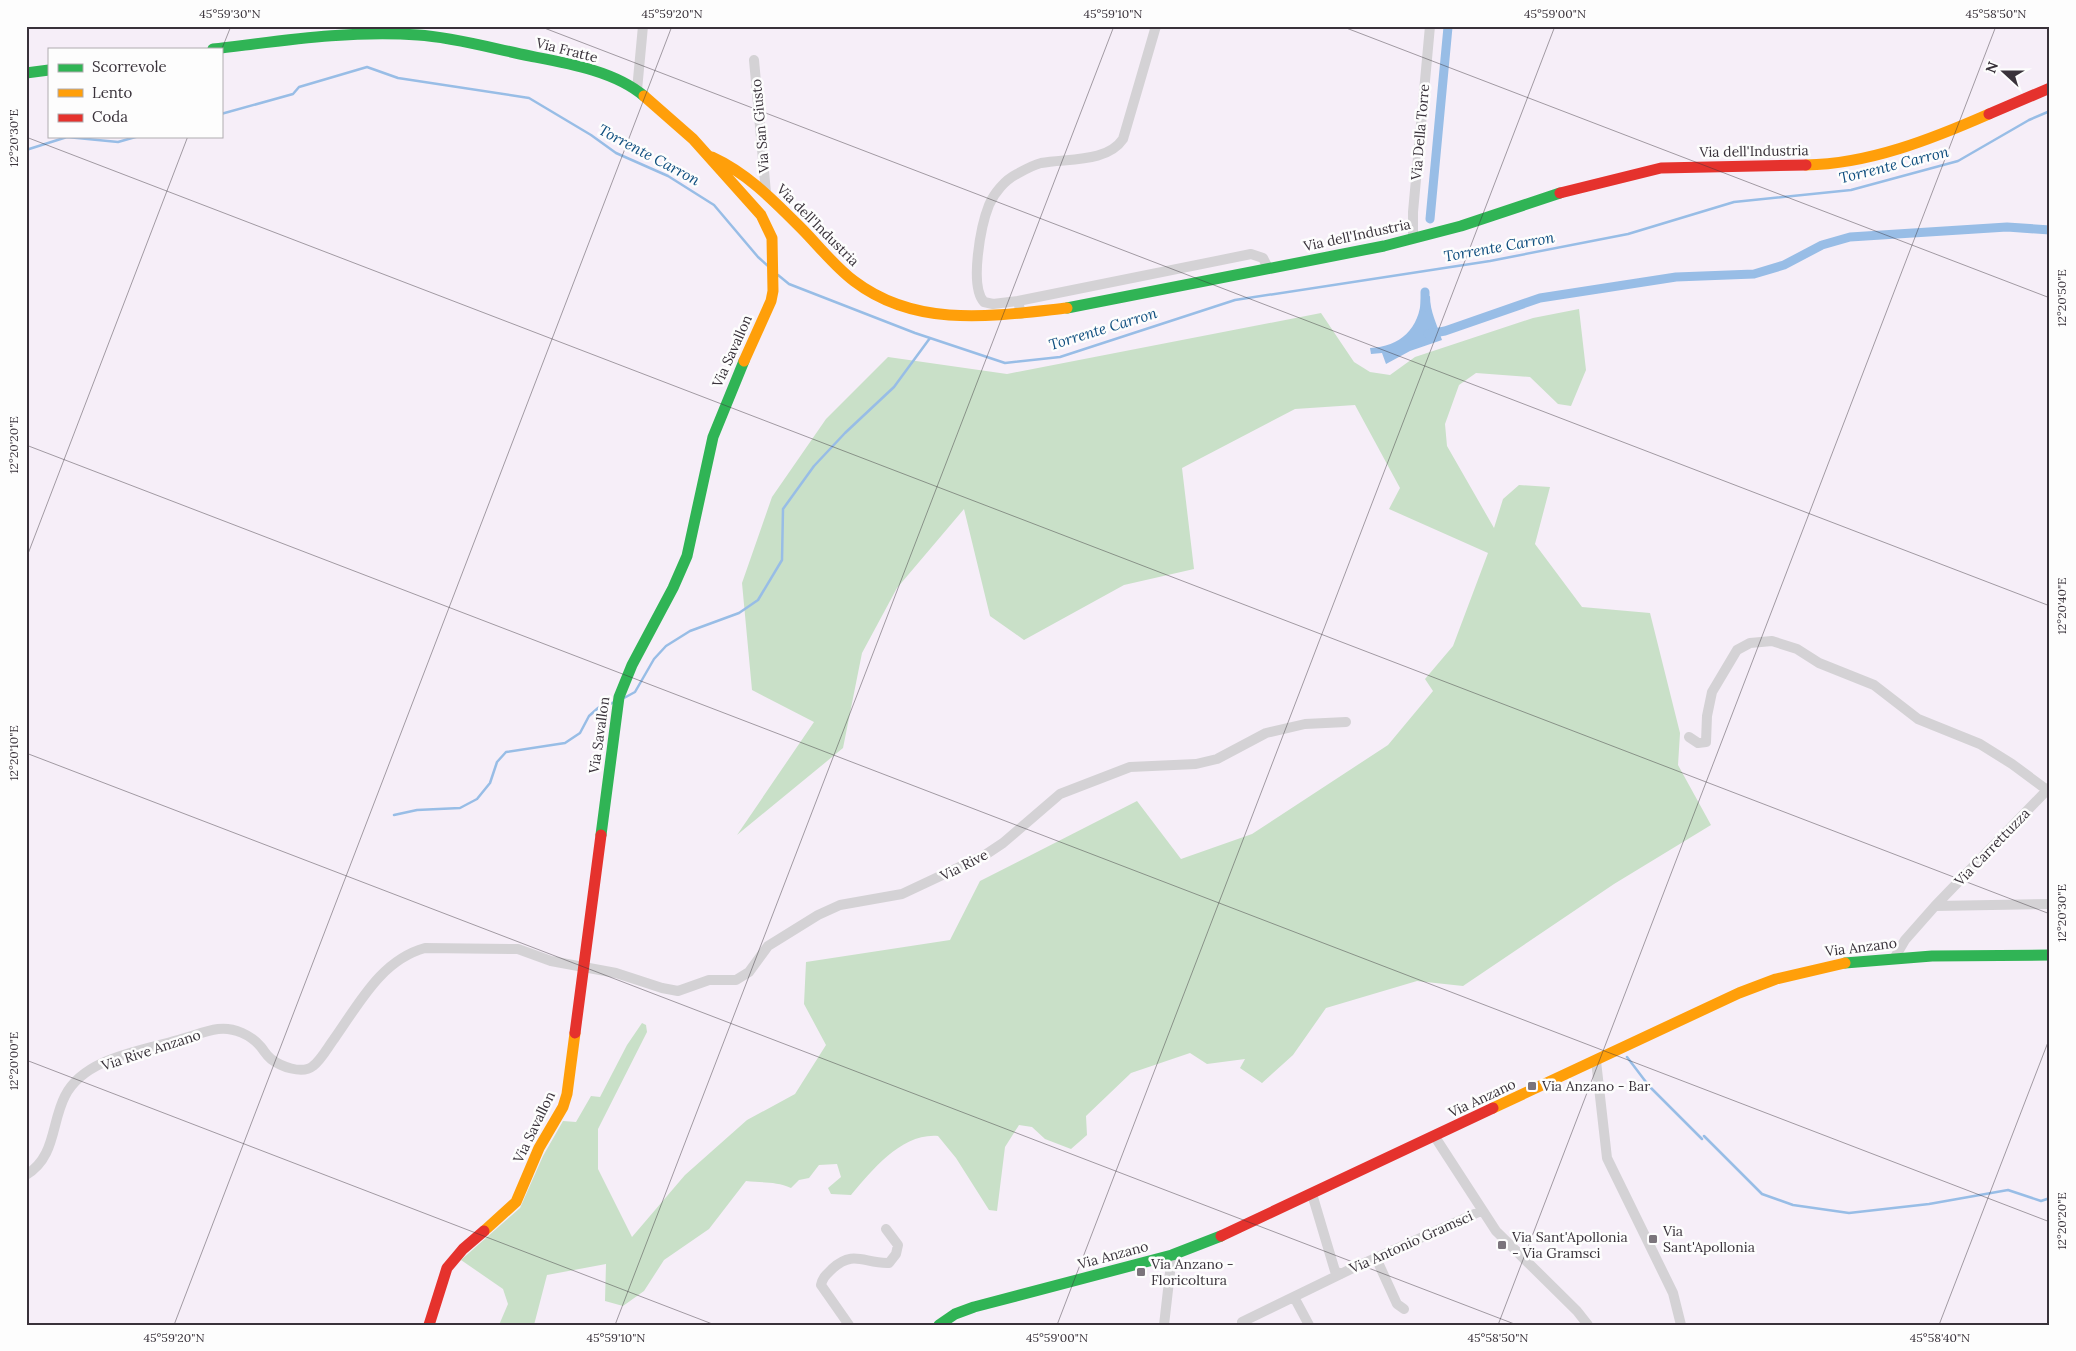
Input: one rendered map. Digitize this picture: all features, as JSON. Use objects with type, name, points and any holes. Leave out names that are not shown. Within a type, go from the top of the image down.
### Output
[{"type":"main road","name":"Via Fratte","points":[[221,48],[332,34],[401,30],[562,62],[610,77],[637,90],[708,154]]},
{"type":"main road","points":[[26,73],[48,70]]},
{"type":"main road","name":"Via dell'Industria","points":[[708,154],[732,166],[766,193],[854,281],[886,300],[915,311],[935,315],[1020,314],[1082,306],[1413,238],[1461,226],[1557,194],[1661,168],[1753,165],[1806,167],[1888,151],[1938,136],[2050,88]]},
{"type":"main road","name":"Via Savallon","points":[[429,1325],[441,1282],[453,1258],[516,1202],[541,1143],[563,1107],[567,1094],[618,702],[633,660],[681,573],[692,542],[713,438],[773,291],[772,238],[761,216],[708,154]]},
{"type":"main road","name":"Via Anzano","points":[[939,1325],[956,1314],[974,1307],[1172,1255],[1212,1240],[1739,993],[1770,981],[1839,963],[1895,957],[2050,955]]},
{"type":"street","points":[[637,90],[644,26]]},
{"type":"street","points":[[1156,26],[1123,139],[1118,147],[1104,154],[1039,164],[1014,176],[996,193],[990,204],[984,224],[977,272],[978,293],[984,302],[993,304],[1018,301],[1251,254],[1264,258],[1268,268]]},
{"type":"street","name":"Via Della Torre","points":[[1413,238],[1413,212],[1430,26]]},
{"type":"street","name":"Via San Giusto","points":[[754,60],[766,193]]},
{"type":"street","points":[[1018,301],[1020,314]]},
{"type":"street","points":[[1689,737],[1698,743],[1706,742],[1706,716],[1712,692],[1737,650],[1750,643],[1772,641],[1797,649],[1819,663],[1874,685],[1918,719],[1980,744],[2048,789]]},
{"type":"street","name":"Via Rive","points":[[218,1029],[233,1030],[248,1036],[272,1060],[301,1070],[312,1067],[340,1030],[361,997],[386,970],[412,952],[426,948],[504,947],[518,949],[551,961],[616,973],[662,988],[678,991],[709,980],[736,980],[750,972],[768,946],[818,915],[840,905],[856,901],[902,894],[985,855],[1004,843],[1060,794],[1130,767],[1196,764],[1217,759],[1266,733],[1305,724],[1346,722]]},
{"type":"street","name":"Via Carrettuzza","points":[[1895,957],[1905,940],[1935,906],[2048,789]]},
{"type":"street","name":"Via Carrettuzza","points":[[1935,906],[2050,904]]},
{"type":"street","name":"Via Rive Anzano","points":[[26,1175],[35,1170],[45,1156],[53,1140],[65,1095],[78,1079],[104,1062],[218,1029]]},
{"type":"street","points":[[1596,1061],[1607,1158],[1673,1293],[1681,1325]]},
{"type":"street","points":[[1435,1136],[1481,1211],[1502,1237],[1577,1311],[1588,1325]]},
{"type":"street","name":"Via Antonio Gramsci","points":[[1312,1194],[1335,1271],[1341,1274]]},
{"type":"street","name":"Via Antonio Gramsci","points":[[1242,1322],[1341,1274],[1481,1211]]},
{"type":"street","points":[[849,1325],[821,1285],[822,1278],[843,1260],[851,1258],[890,1263],[896,1254],[898,1245],[886,1229]]},
{"type":"street","points":[[1164,1325],[1172,1255]]},
{"type":"street","points":[[1376,1258],[1397,1304],[1404,1309]]},
{"type":"street","points":[[1294,1297],[1309,1325]]},
{"type":"green space","points":[[1579,309],[1586,370],[1571,406],[1558,404],[1530,377],[1476,373],[1459,385],[1445,424],[1447,446],[1494,528],[1503,499],[1519,485],[1550,487],[1535,544],[1582,607],[1650,613],[1680,733],[1678,765],[1711,825],[1614,884],[1463,986],[1417,981],[1326,1008],[1293,1055],[1262,1083],[1240,1068],[1245,1059],[1207,1064],[1190,1053],[1131,1073],[1086,1116],[1087,1135],[1071,1149],[1045,1139],[1032,1127],[1019,1125],[1005,1147],[997,1211],[989,1210],[956,1158],[938,1136],[925,1137],[912,1140],[900,1146],[869,1174],[851,1195],[831,1194],[828,1188],[841,1177],[837,1164],[819,1165],[809,1178],[799,1180],[791,1188],[774,1183],[746,1181],[709,1229],[664,1260],[644,1291],[623,1306],[605,1301],[606,1264],[547,1275],[534,1325],[499,1325],[508,1304],[503,1289],[461,1260],[520,1208],[543,1156],[563,1121],[576,1122],[591,1096],[600,1097],[627,1045],[642,1023],[646,1025],[647,1032],[598,1129],[598,1169],[632,1237],[685,1175],[747,1120],[795,1094],[826,1045],[804,1004],[806,962],[950,940],[980,881],[1137,801],[1181,859],[1252,834],[1388,745],[1433,691],[1425,679],[1453,646],[1488,553],[1389,509],[1400,488],[1355,405],[1295,409],[1182,468],[1194,569],[1124,585],[1024,640],[990,616],[964,509],[897,588],[862,653],[843,748],[737,835],[814,722],[752,690],[742,583],[772,497],[826,419],[888,357],[1007,374],[1321,313],[1354,362],[1370,372],[1390,375],[1415,357],[1533,318]]},
{"type":"water","points":[[1430,296],[1432,313],[1442,340],[1410,351],[1386,364],[1382,353],[1371,354],[1370,348],[1390,344],[1406,334],[1417,318],[1421,298]]},
{"type":"waterway","points":[[1430,219],[1448,27]]},
{"type":"waterway","name":"Torrente Carron","points":[[222,114],[293,94],[299,87],[367,67],[398,78],[529,98],[591,135],[616,153],[668,176],[714,205],[758,257],[768,266]]},
{"type":"waterway","name":"Torrente Carron","points":[[778,275],[789,284],[915,333],[1005,363],[1060,357],[1235,300],[1490,261],[1628,234],[1734,202],[1851,190],[1958,161],[2029,120],[2050,111]]},
{"type":"waterway","name":"Torrente Carron","points":[[26,150],[64,138]]},
{"type":"waterway","name":"Torrente Carron","points":[[77,138],[118,142],[132,138]]},
{"type":"waterway","points":[[1428,334],[1445,331],[1540,298],[1676,277],[1754,274],[1784,265],[1822,245],[1850,237],[2007,227],[2050,230]]},
{"type":"waterway","points":[[1425,292],[1425,307]]},
{"type":"waterway","points":[[624,698],[635,692],[654,659],[666,646],[690,631],[739,613],[758,600],[782,560],[783,509],[814,466],[845,433],[894,387],[930,338]]},
{"type":"waterway","points":[[394,815],[417,810],[460,808],[477,799],[490,783],[497,762],[506,752],[565,743],[580,733],[589,716],[598,708],[615,702]]},
{"type":"waterway","points":[[1627,1057],[1649,1086],[1702,1139]]},
{"type":"waterway","points":[[1704,1136],[1762,1194],[1793,1205],[1849,1213],[1929,1204],[2008,1190],[2041,1201],[2050,1198]]},
{"type":"traffic: fast","points":[[222,48],[341,35],[392,34],[431,36],[590,69],[619,80],[644,96]]},
{"type":"traffic: fast","points":[[26,73],[48,70]]},
{"type":"traffic: fast","points":[[1067,308],[1384,246],[1461,226],[1560,193]]},
{"type":"traffic: fast","points":[[601,835],[619,697],[632,665],[673,588],[687,556],[713,437],[744,361]]},
{"type":"traffic: fast","points":[[1845,963],[1932,956],[2050,955]]},
{"type":"traffic: fast","points":[[939,1325],[955,1314],[974,1307],[1172,1255],[1221,1236]]},
{"type":"traffic: slow","points":[[644,96],[693,139],[761,215],[772,238],[773,291],[771,301],[744,361]]},
{"type":"traffic: slow","points":[[1806,165],[1830,164],[1877,155],[1923,141],[1989,114]]},
{"type":"traffic: slow","points":[[712,157],[725,163],[759,188],[840,269],[854,281],[878,296],[904,307],[930,313],[957,316],[1012,314],[1067,308]]},
{"type":"traffic: slow","points":[[1493,1108],[1739,993],[1776,979],[1845,963]]},
{"type":"traffic: slow","points":[[484,1231],[516,1202],[539,1148],[563,1107],[567,1094],[575,1033]]},
{"type":"traffic: jam","points":[[1989,114],[2050,88]]},
{"type":"traffic: jam","points":[[1560,193],[1661,168],[1806,165]]},
{"type":"traffic: jam","points":[[575,1033],[601,835]]},
{"type":"traffic: jam","points":[[1221,1236],[1493,1108]]},
{"type":"traffic: jam","points":[[429,1325],[447,1268],[463,1249],[484,1231]]},
{"type":"place","name":"Via Anzano - Bar","points":[[1532,1086]]},
{"type":"place","name":"Via Sant'Apollonia","points":[[1653,1239]]},
{"type":"place","name":"Via Sant'Apollonia - Via Gramsci","points":[[1502,1245]]},
{"type":"place","name":"Via Anzano - Floricoltura","points":[[1141,1272]]}]
